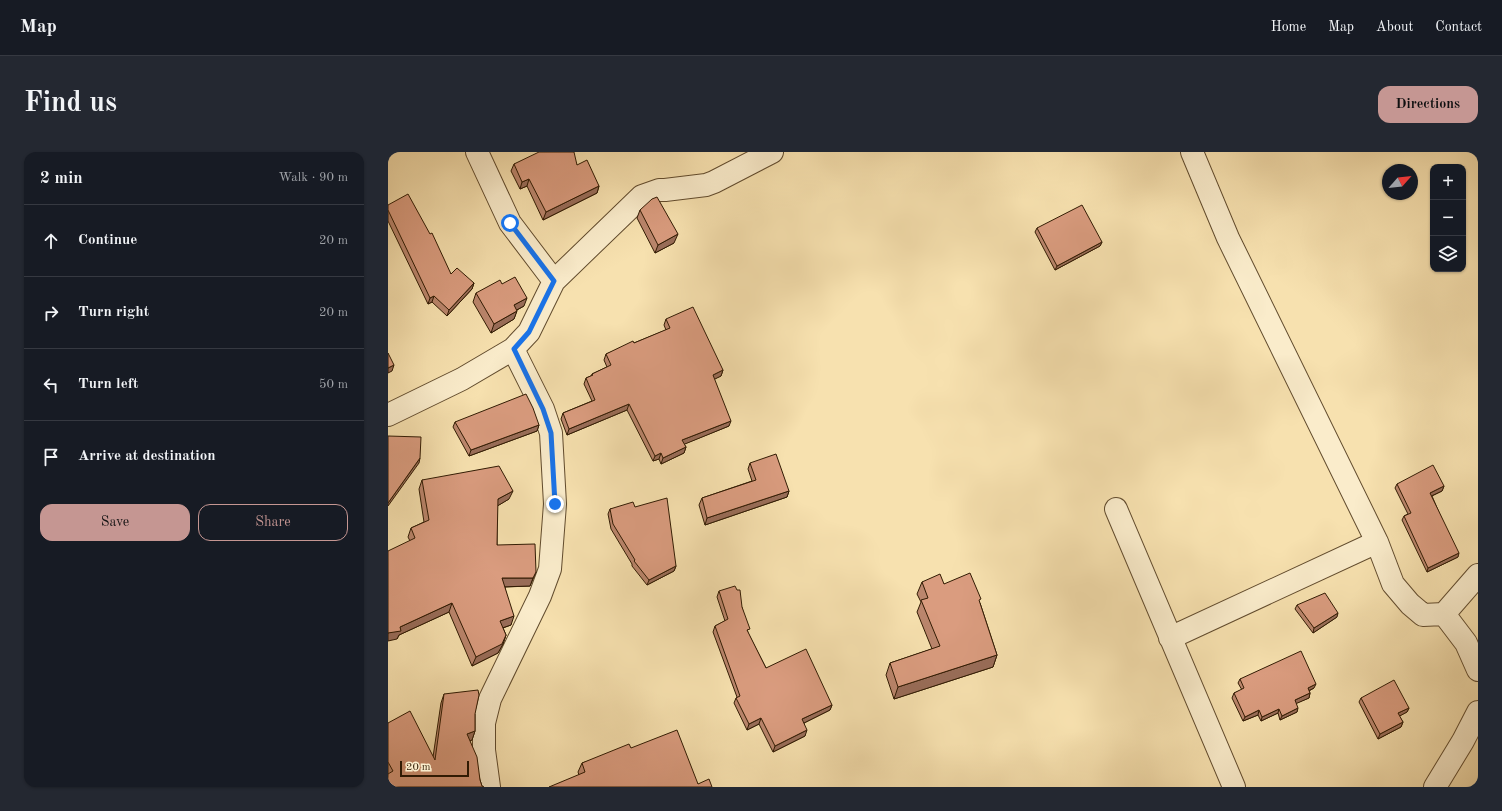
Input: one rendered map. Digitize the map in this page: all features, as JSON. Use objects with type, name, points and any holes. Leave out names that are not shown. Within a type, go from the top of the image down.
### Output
[{"type":"street","points":[[477,152],[510,223],[554,281]]},
{"type":"street","points":[[388,415],[462,379],[514,349],[529,332],[554,281],[642,196],[659,190],[706,185],[772,152]]},
{"type":"street","points":[[1192,152],[1228,238],[1377,542],[1393,584],[1410,604],[1423,615],[1444,614],[1478,575]]},
{"type":"street","points":[[489,787],[484,750],[484,723],[490,699],[540,596],[550,570],[555,504],[551,433],[543,409],[514,349]]},
{"type":"street","points":[[1116,509],[1234,787]]},
{"type":"street","points":[[1170,638],[1377,542]]},
{"type":"street","points":[[1444,614],[1466,643],[1478,670]]},
{"type":"street","points":[[1435,787],[1463,741],[1478,712]]},
{"type":"building","points":[[539,152],[574,152],[577,165],[587,160],[599,186],[546,212],[529,179],[522,182],[514,164]]},
{"type":"building","points":[[408,194],[430,234],[432,233],[451,274],[457,268],[474,283],[449,310],[434,296],[430,298],[388,210],[388,205]]},
{"type":"building","points":[[657,197],[678,234],[658,245],[640,210],[652,199]]},
{"type":"building","points":[[1082,205],[1102,242],[1057,266],[1037,228]]},
{"type":"building","points":[[515,277],[527,298],[514,305],[517,311],[494,324],[476,293],[500,280],[502,284]]},
{"type":"building","points":[[693,307],[723,370],[713,375],[731,421],[682,440],[686,447],[663,458],[661,453],[655,456],[629,404],[569,429],[563,413],[595,400],[586,378],[611,365],[606,354],[633,341],[634,343],[670,328],[666,319]]},
{"type":"building","points":[[388,353],[394,365],[388,368]]},
{"type":"building","points":[[526,394],[539,425],[471,450],[455,422]]},
{"type":"building","points":[[388,436],[421,437],[420,458],[388,503]]},
{"type":"building","points":[[776,454],[789,491],[707,518],[702,498],[756,480],[750,463]]},
{"type":"building","points":[[1433,465],[1444,486],[1430,493],[1459,553],[1428,568],[1404,516],[1411,513],[1397,484]]},
{"type":"building","points":[[499,466],[513,491],[498,499],[497,545],[535,544],[536,572],[533,578],[502,578],[514,616],[500,621],[506,635],[502,644],[476,657],[452,603],[400,627],[401,631],[388,633],[388,551],[415,538],[411,528],[429,520],[422,480]]},
{"type":"building","points":[[667,498],[676,566],[649,580],[634,561],[635,560],[613,524],[610,509],[633,502],[635,507]]},
{"type":"building","points":[[970,573],[981,599],[979,600],[997,655],[898,687],[890,663],[940,646],[921,600],[928,598],[922,582],[940,574],[944,584]]},
{"type":"building","points":[[735,586],[737,590],[740,590],[742,607],[750,629],[747,630],[766,668],[806,649],[832,705],[802,719],[807,730],[775,746],[761,718],[749,724],[736,698],[740,696],[715,626],[728,619],[719,591]]},
{"type":"building","points":[[1325,593],[1338,613],[1314,628],[1297,605]]},
{"type":"building","points":[[1301,651],[1316,684],[1308,688],[1310,693],[1295,700],[1298,708],[1282,716],[1279,709],[1262,717],[1259,710],[1245,717],[1234,693],[1244,688],[1240,679]]},
{"type":"building","points":[[1394,680],[1409,708],[1398,713],[1403,722],[1380,734],[1361,698]]},
{"type":"building","points":[[478,690],[479,695],[475,714],[475,731],[467,734],[477,757],[480,780],[482,786],[484,787],[388,787],[388,774],[393,771],[388,762],[388,723],[410,711],[435,760],[444,694]]},
{"type":"building","points":[[677,730],[698,784],[709,779],[712,787],[549,787],[585,772],[582,763],[629,744],[631,748]]},
{"type":"route","points":[[510,223],[554,281],[529,332],[514,349],[543,409],[551,433],[555,504]]}]
